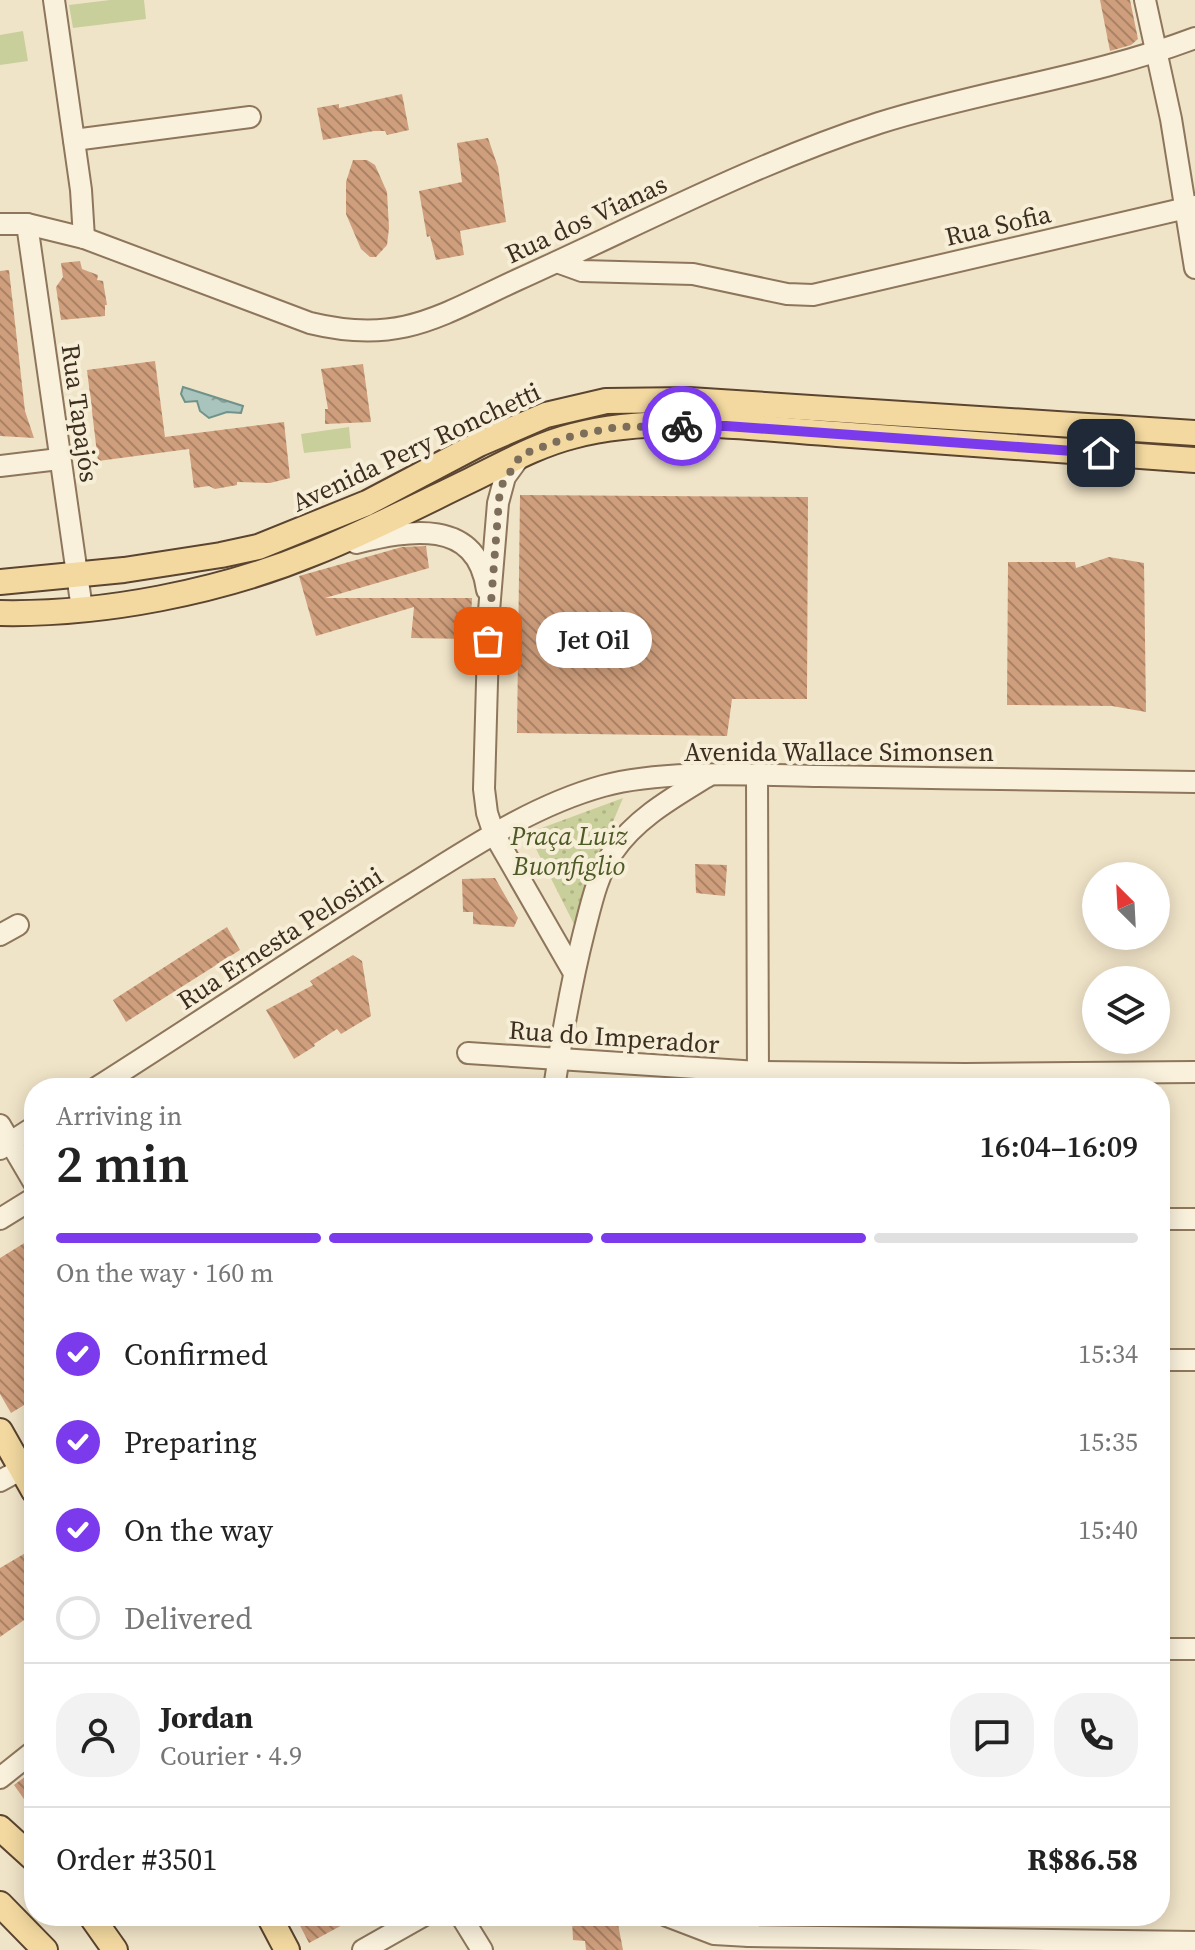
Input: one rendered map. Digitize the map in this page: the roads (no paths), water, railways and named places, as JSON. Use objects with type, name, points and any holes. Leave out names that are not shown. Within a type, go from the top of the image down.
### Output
[{"type":"main road","name":"Avenida Pery Ronchetti","points":[[0,582],[77,576],[258,547],[367,503],[546,415],[606,401],[689,400],[1195,433]]},
{"type":"main road","name":"Avenida Pery Ronchetti","points":[[0,613],[82,609],[178,595],[313,554],[521,455],[572,436],[617,427],[726,426],[1195,460]]},
{"type":"main road","points":[[0,1431],[24,1473]]},
{"type":"main road","points":[[0,1828],[24,1850]]},
{"type":"main road","points":[[0,1904],[45,1950]]},
{"type":"main road","points":[[98,1926],[115,1950]]},
{"type":"main road","points":[[274,1926],[287,1950]]},
{"type":"street","points":[[54,0],[84,238]]},
{"type":"street","points":[[1145,0],[1191,207],[1195,268]]},
{"type":"street","name":"Rua dos Vianas","points":[[0,224],[27,224],[84,238],[310,323],[346,331],[391,331],[409,327],[557,262],[730,179],[830,140],[895,119],[1078,75],[1156,53],[1195,38]]},
{"type":"street","points":[[74,140],[250,117]]},
{"type":"street","name":"Rua Sofia","points":[[557,262],[582,271],[693,274],[787,294],[813,295],[1191,207]]},
{"type":"street","name":"Rua Tapajós","points":[[27,224],[82,609]]},
{"type":"street","points":[[521,455],[500,488],[489,611],[483,759],[487,813],[494,834],[574,973]]},
{"type":"street","points":[[0,466],[59,459]]},
{"type":"street","points":[[313,554],[411,533],[434,533],[456,539],[467,546],[481,566],[489,611]]},
{"type":"street","points":[[757,775],[758,1078]]},
{"type":"street","name":"Avenida Wallace Simonsen","points":[[494,834],[535,810],[567,797],[608,784],[654,778],[757,775],[1195,782]]},
{"type":"street","points":[[555,1078],[574,973],[600,876],[613,851],[640,822],[708,776]]},
{"type":"street","name":"Rua Ernesta Pelosini","points":[[111,1078],[306,951],[494,834]]},
{"type":"street","name":"Rua do Imperador","points":[[468,1053],[705,1069],[748,1078]]},
{"type":"street","points":[[705,1069],[712,1078]]},
{"type":"street","name":"Rua do Imperador","points":[[1042,1078],[1195,1072]]},
{"type":"street","points":[[24,1131],[3,1139],[24,1169]]},
{"type":"street","points":[[0,1219],[24,1204]]},
{"type":"street","points":[[1170,1219],[1195,1219]]},
{"type":"street","points":[[1170,1360],[1195,1360]]},
{"type":"street","points":[[0,1481],[22,1469]]},
{"type":"street","points":[[1170,1649],[1195,1649]]},
{"type":"street","points":[[0,1778],[24,1759]]},
{"type":"street","points":[[363,1950],[405,1926]]},
{"type":"street","points":[[467,1926],[482,1950]]},
{"type":"street","points":[[693,1926],[714,1934],[749,1926],[1195,1942]]},
{"type":"water","points":[[183,387],[243,406],[241,413],[227,412],[209,418],[200,411],[197,401],[185,402],[181,394]]},
{"type":"place","name":"Jet Oil","points":[[488,641]]},
{"type":"park label","name":"Praça Luiz Buonfiglio","points":[[569,851]]}]
